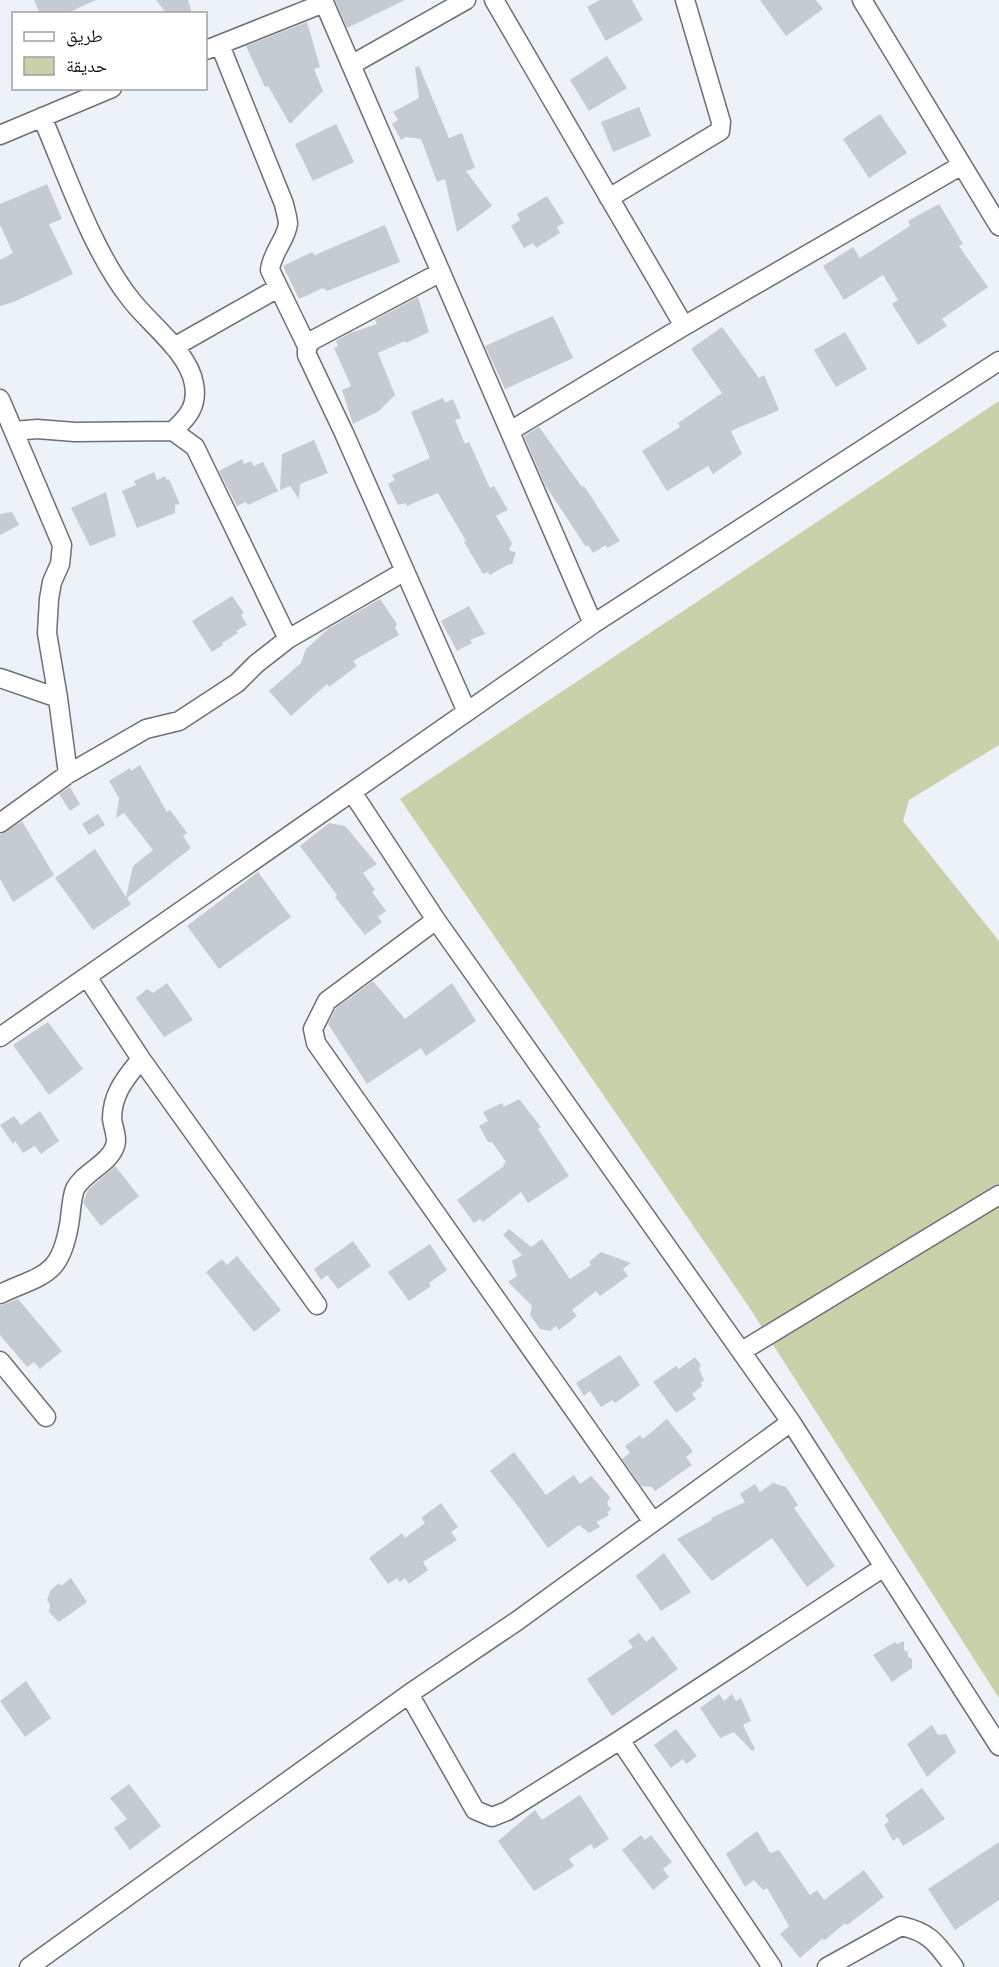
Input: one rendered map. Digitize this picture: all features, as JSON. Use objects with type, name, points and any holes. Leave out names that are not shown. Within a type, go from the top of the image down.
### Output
[{"type":"street","points":[[351,65],[466,0]]},
{"type":"street","points":[[494,0],[684,326]]},
{"type":"street","points":[[609,198],[720,131],[722,122],[685,0]]},
{"type":"street","points":[[862,0],[999,226]]},
{"type":"street","points":[[467,712],[307,355],[307,346],[270,270],[271,257],[282,240],[288,223],[284,204],[213,47],[323,1],[593,624]]},
{"type":"street","points":[[0,135],[107,90]]},
{"type":"street","points":[[42,117],[96,242],[113,273],[131,301],[181,356],[194,382],[196,402],[189,415],[173,431]]},
{"type":"street","points":[[510,431],[684,326],[962,165]]},
{"type":"street","points":[[307,346],[313,340],[441,272]]},
{"type":"street","points":[[174,347],[278,288]]},
{"type":"street","points":[[0,1037],[593,624],[999,361]]},
{"type":"street","points":[[0,399],[62,545],[60,564],[52,582],[49,598],[47,633],[68,774]]},
{"type":"street","points":[[14,431],[38,429],[54,432],[173,431],[195,447],[288,639]]},
{"type":"street","points":[[0,824],[68,774],[146,729],[179,721],[237,683],[256,663],[288,639],[405,571]]},
{"type":"street","points":[[0,678],[58,698]]},
{"type":"street","points":[[352,792],[436,920],[791,1422],[999,1746]]},
{"type":"street","points":[[436,920],[327,1001],[313,1029],[316,1043],[653,1522]]},
{"type":"street","points":[[87,977],[141,1059],[317,1305]]},
{"type":"street","points":[[0,1294],[49,1271],[58,1263],[65,1248],[75,1191],[81,1181],[111,1153],[117,1143],[112,1122],[113,1102],[141,1059]]},
{"type":"street","points":[[742,1351],[999,1195]]},
{"type":"street","points":[[0,1361],[46,1417]]},
{"type":"street","points":[[37,1965],[409,1695],[517,1622],[791,1422]]},
{"type":"street","points":[[409,1695],[475,1810],[492,1817],[507,1811],[620,1740],[885,1567]]},
{"type":"street","points":[[620,1740],[772,1967]]},
{"type":"street","points":[[827,1967],[901,1926],[917,1929],[933,1939],[954,1967]]},
{"type":"green space","points":[[999,401],[999,745],[909,800],[903,821],[999,941],[999,1698],[747,1304],[400,799]]},
{"type":"building","points":[[34,0],[96,0],[69,12],[39,12]]},
{"type":"building","points":[[156,0],[188,0],[191,12],[165,12]]},
{"type":"building","points":[[335,0],[405,0],[347,28]]},
{"type":"building","points":[[600,0],[632,0],[643,20],[606,41],[587,7]]},
{"type":"building","points":[[760,0],[816,0],[823,9],[786,36]]},
{"type":"building","points":[[307,22],[320,67],[314,69],[323,91],[290,124],[268,86],[265,87],[246,46]]},
{"type":"building","points":[[607,56],[627,88],[589,111],[570,80]]},
{"type":"building","points":[[419,66],[449,138],[462,133],[475,168],[466,171],[492,206],[457,232],[445,179],[437,182],[421,139],[406,137],[401,140],[392,124],[398,120],[393,112],[419,98],[415,67]]},
{"type":"building","points":[[639,107],[651,136],[613,152],[601,122]]},
{"type":"building","points":[[880,114],[907,153],[869,178],[843,139]]},
{"type":"building","points":[[336,124],[354,162],[313,181],[295,144]]},
{"type":"building","points":[[47,184],[62,219],[49,224],[73,274],[14,302],[0,306],[0,260],[13,253],[0,225],[0,204]]},
{"type":"building","points":[[547,196],[564,223],[557,227],[560,233],[536,248],[533,243],[524,248],[511,226],[520,220],[517,214]]},
{"type":"building","points":[[939,204],[963,244],[959,246],[988,287],[942,319],[947,326],[918,345],[892,304],[898,300],[883,275],[844,300],[823,266],[853,247],[860,258],[910,226],[908,221]]},
{"type":"building","points":[[385,225],[400,262],[327,291],[323,288],[299,299],[283,266],[312,252],[315,255]]},
{"type":"building","points":[[418,297],[429,332],[378,353],[395,395],[379,411],[353,424],[342,390],[351,386],[334,348],[338,346],[336,341],[350,333],[377,324],[375,320]]},
{"type":"building","points":[[553,316],[573,358],[505,389],[485,346]]},
{"type":"building","points":[[722,327],[759,378],[764,375],[779,410],[731,431],[742,454],[713,474],[708,466],[667,491],[642,451],[680,427],[678,423],[722,393],[691,349]]},
{"type":"building","points":[[845,332],[867,369],[836,387],[814,350]]},
{"type":"building","points":[[443,398],[445,403],[453,399],[461,418],[455,420],[465,444],[469,442],[490,488],[494,486],[508,510],[496,516],[512,543],[509,550],[516,553],[512,564],[490,575],[488,572],[483,574],[438,493],[407,506],[406,503],[398,505],[388,484],[395,480],[392,475],[430,458],[411,412]]},
{"type":"building","points":[[539,427],[582,487],[584,486],[620,541],[607,548],[606,545],[593,553],[588,545],[586,547],[545,485],[524,436]]},
{"type":"building","points":[[314,440],[328,473],[300,484],[299,499],[290,486],[280,490],[282,454]]},
{"type":"building","points":[[242,459],[244,464],[251,461],[254,466],[263,462],[278,491],[248,505],[246,502],[237,506],[219,471]]},
{"type":"building","points":[[154,472],[157,480],[165,476],[167,480],[169,479],[180,504],[175,505],[175,513],[137,528],[122,491],[136,485],[134,481]]},
{"type":"building","points":[[106,492],[116,536],[90,546],[71,508]]},
{"type":"building","points":[[12,512],[19,525],[0,535],[0,514]]},
{"type":"building","points":[[232,596],[244,613],[241,615],[247,625],[236,631],[238,633],[212,652],[192,621]]},
{"type":"building","points":[[380,599],[397,624],[395,627],[399,635],[353,661],[357,666],[329,687],[327,684],[291,716],[269,691],[301,663],[306,649],[328,629]]},
{"type":"building","points":[[469,606],[485,634],[470,640],[472,643],[457,651],[441,621]]},
{"type":"building","points":[[140,765],[167,812],[170,810],[187,833],[183,836],[191,848],[127,898],[131,904],[93,930],[55,878],[95,849],[126,897],[133,866],[153,850],[124,813],[116,818],[119,798],[109,781],[130,768],[131,771]]},
{"type":"building","points":[[70,787],[80,804],[70,811],[59,794]]},
{"type":"building","points":[[98,814],[105,825],[89,835],[82,824]]},
{"type":"building","points":[[22,821],[54,875],[13,902],[0,879],[0,835]]},
{"type":"building","points":[[329,823],[345,826],[377,864],[363,873],[375,890],[372,892],[386,911],[378,917],[382,922],[365,935],[335,897],[337,895],[300,846]]},
{"type":"building","points":[[258,872],[291,917],[219,969],[187,926]]},
{"type":"building","points":[[373,981],[405,1019],[452,983],[476,1021],[426,1056],[421,1048],[367,1084],[328,1024],[336,1008]]},
{"type":"building","points":[[167,983],[193,1020],[164,1037],[136,998],[147,989],[153,993]]},
{"type":"building","points":[[48,1022],[83,1069],[49,1095],[13,1045]]},
{"type":"building","points":[[519,1099],[541,1127],[538,1129],[569,1176],[528,1203],[521,1192],[483,1222],[480,1219],[474,1223],[457,1200],[504,1166],[506,1162],[492,1142],[488,1142],[479,1126],[488,1121],[483,1112],[502,1103],[504,1107]]},
{"type":"building","points":[[40,1111],[59,1141],[41,1154],[35,1146],[23,1153],[15,1141],[13,1144],[0,1125],[14,1116],[21,1125]]},
{"type":"building","points":[[115,1166],[139,1196],[101,1226],[83,1203],[88,1190]]},
{"type":"building","points":[[509,1229],[531,1247],[542,1239],[570,1279],[591,1265],[589,1262],[601,1252],[631,1263],[623,1269],[628,1276],[600,1296],[596,1291],[572,1310],[577,1316],[559,1330],[556,1326],[550,1331],[540,1329],[530,1315],[532,1306],[508,1282],[517,1276],[512,1261],[522,1255],[503,1235]]},
{"type":"building","points":[[353,1241],[371,1266],[338,1289],[327,1275],[321,1280],[314,1269]]},
{"type":"building","points":[[430,1244],[447,1270],[429,1283],[431,1286],[409,1301],[388,1272]]},
{"type":"building","points":[[237,1256],[281,1310],[254,1332],[206,1272],[222,1259],[227,1265]]},
{"type":"building","points":[[18,1299],[62,1351],[40,1369],[34,1362],[27,1367],[0,1335],[0,1306]]},
{"type":"building","points":[[620,1355],[640,1385],[615,1403],[612,1400],[601,1407],[590,1391],[584,1396],[576,1383]]},
{"type":"building","points":[[695,1357],[701,1365],[699,1369],[704,1380],[701,1383],[702,1386],[692,1394],[696,1399],[676,1413],[653,1382],[676,1366],[679,1369]]},
{"type":"building","points":[[667,1419],[693,1451],[686,1457],[692,1465],[655,1491],[652,1487],[641,1486],[622,1459],[630,1453],[625,1446],[640,1435],[643,1439]]},
{"type":"building","points":[[514,1452],[546,1495],[574,1475],[580,1484],[591,1476],[610,1497],[607,1503],[611,1510],[607,1512],[609,1515],[597,1522],[600,1527],[589,1533],[579,1525],[548,1548],[490,1471]]},
{"type":"building","points":[[773,1483],[786,1487],[798,1505],[794,1508],[835,1566],[807,1587],[772,1538],[712,1581],[677,1539],[712,1520],[711,1518],[745,1502],[740,1494],[755,1484],[760,1492]]},
{"type":"building","points":[[441,1503],[458,1527],[451,1532],[457,1540],[423,1562],[428,1570],[409,1584],[405,1578],[400,1582],[397,1578],[388,1584],[369,1558],[402,1533],[405,1538],[425,1523],[421,1518]]},
{"type":"building","points":[[664,1553],[691,1592],[661,1611],[636,1576]]},
{"type":"building","points":[[71,1578],[87,1602],[59,1622],[49,1612],[50,1604],[47,1600],[50,1591],[59,1583],[61,1586]]},
{"type":"building","points":[[639,1633],[646,1642],[653,1636],[678,1669],[612,1716],[587,1679],[633,1647],[628,1641]]},
{"type":"building","points":[[904,1641],[904,1650],[912,1659],[912,1668],[892,1682],[873,1655],[895,1642],[897,1644]]},
{"type":"building","points":[[26,1681],[51,1718],[25,1737],[0,1701]]},
{"type":"building","points":[[719,1694],[724,1701],[732,1694],[736,1701],[741,1698],[751,1721],[743,1725],[755,1749],[752,1751],[734,1732],[720,1738],[700,1708]]},
{"type":"building","points":[[932,1725],[938,1735],[946,1734],[956,1752],[927,1777],[907,1744]]},
{"type":"building","points":[[676,1729],[697,1756],[686,1764],[683,1759],[671,1768],[654,1745]]},
{"type":"building","points":[[129,1784],[161,1826],[130,1850],[114,1828],[127,1819],[110,1798]]},
{"type":"building","points":[[922,1788],[945,1819],[903,1846],[898,1837],[893,1841],[884,1825],[889,1821],[885,1815]]},
{"type":"building","points":[[580,1795],[609,1839],[594,1849],[591,1844],[569,1859],[574,1866],[534,1891],[498,1841],[535,1810],[542,1820]]},
{"type":"building","points":[[757,1831],[770,1853],[779,1850],[810,1895],[817,1890],[824,1900],[864,1870],[884,1897],[847,1925],[845,1923],[825,1940],[822,1939],[800,1958],[780,1934],[789,1926],[767,1888],[763,1890],[754,1880],[745,1887],[726,1854]]},
{"type":"building","points":[[641,1835],[645,1840],[651,1835],[672,1862],[663,1869],[669,1877],[653,1890],[622,1850]]},
{"type":"building","points":[[999,1842],[999,1900],[955,1930],[928,1889]]}]
